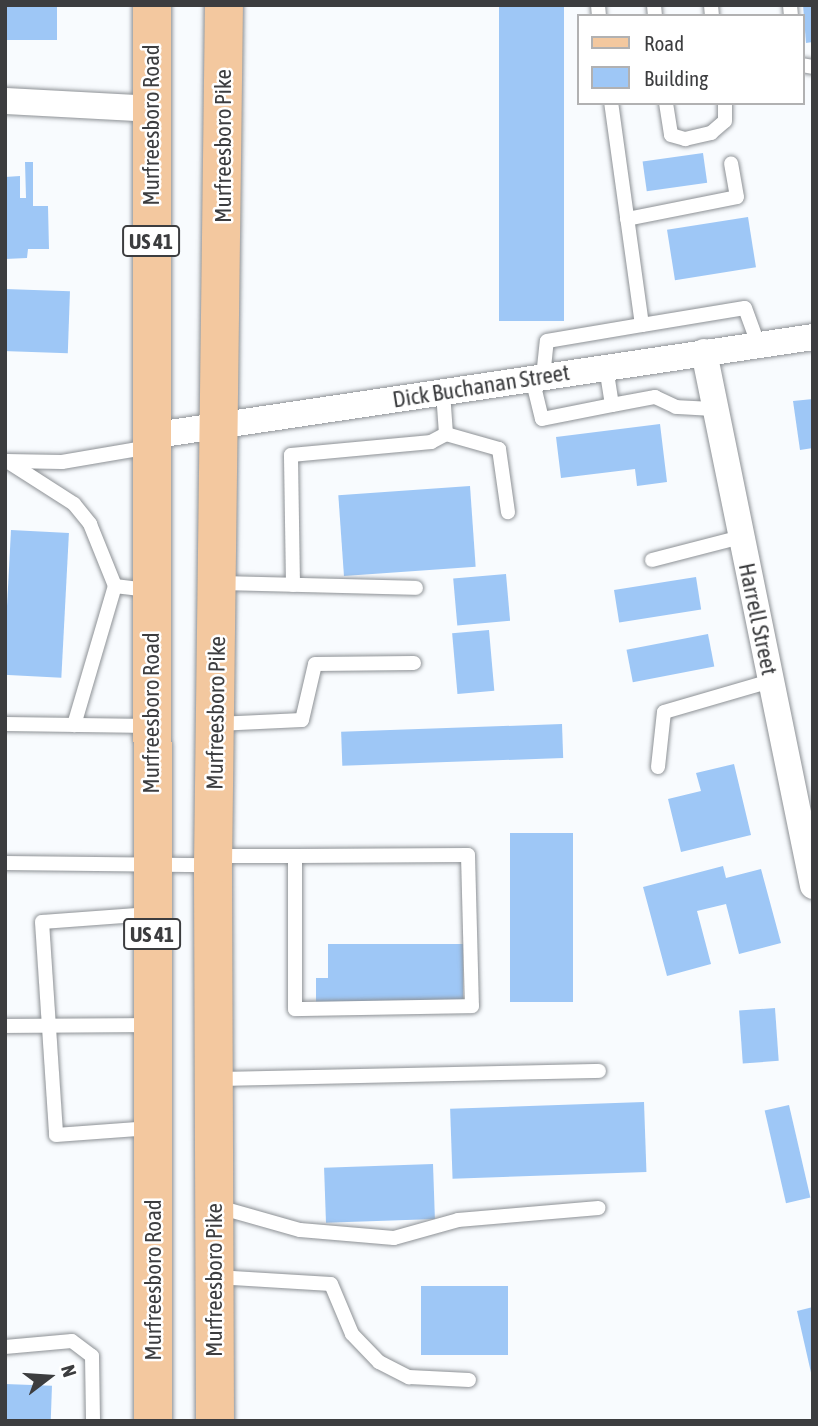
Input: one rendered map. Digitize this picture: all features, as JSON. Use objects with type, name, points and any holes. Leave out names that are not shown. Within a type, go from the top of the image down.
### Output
[{"type":"main road","name":"Murfreesboro Road","points":[[152,5],[150,442],[133,588],[151,726],[153,1421]]},
{"type":"main road","name":"Murfreesboro Pike","points":[[215,1421],[213,860],[221,426],[224,5]]},
{"type":"street","points":[[5,101],[151,109]]},
{"type":"street","name":"Dick Buchanan Street","points":[[150,442],[221,426],[813,337]]},
{"type":"street","name":"Harrell Street","points":[[704,352],[813,886]]},
{"type":"lane","points":[[611,105],[642,325]]},
{"type":"lane","points":[[666,105],[671,135],[685,139],[711,133],[725,121],[725,105]]},
{"type":"lane","points":[[627,219],[737,197],[731,164]]},
{"type":"lane","points":[[715,409],[676,407],[655,397],[542,419],[538,377],[547,341],[745,308],[758,344]]},
{"type":"lane","points":[[606,367],[612,405]]},
{"type":"lane","points":[[443,392],[446,434]]},
{"type":"lane","points":[[293,585],[290,455],[431,442],[446,434],[499,449],[508,512]]},
{"type":"lane","points":[[6,461],[62,462],[150,442]]},
{"type":"lane","points":[[6,461],[74,504],[133,588],[74,725]]},
{"type":"lane","points":[[652,559],[741,537]]},
{"type":"lane","points":[[218,583],[416,588]]},
{"type":"lane","points":[[216,724],[302,720],[315,664],[414,663]]},
{"type":"lane","points":[[659,767],[664,712],[771,681]]},
{"type":"lane","points":[[5,724],[151,726]]},
{"type":"lane","points":[[5,863],[152,868],[213,860],[295,856],[468,855],[472,1006],[295,1009],[295,856]]},
{"type":"lane","points":[[152,914],[42,922],[56,1135],[152,1128]]},
{"type":"lane","points":[[5,1026],[152,1025]]},
{"type":"lane","points":[[214,1079],[599,1071]]},
{"type":"lane","points":[[214,1206],[300,1230],[394,1238],[458,1220],[598,1208]]},
{"type":"lane","points":[[214,1277],[331,1284],[352,1334],[379,1362],[409,1377],[469,1380]]},
{"type":"lane","points":[[5,1346],[72,1341],[92,1356],[93,1421]]},
{"type":"building","points":[[5,5],[57,5],[57,40],[5,40]]},
{"type":"building","points":[[499,5],[564,5],[564,321],[499,321]]},
{"type":"building","points":[[803,5],[813,5],[813,42],[806,43]]},
{"type":"building","points":[[703,153],[707,183],[647,191],[643,161]]},
{"type":"building","points":[[25,162],[33,162],[33,206],[48,206],[49,249],[28,249],[27,258],[5,259],[5,177],[20,176],[20,198],[26,198]]},
{"type":"building","points":[[748,217],[756,267],[675,280],[667,230]]},
{"type":"building","points":[[5,289],[70,291],[68,353],[5,351]]},
{"type":"building","points":[[813,399],[813,448],[800,450],[793,401]]},
{"type":"building","points":[[660,424],[667,482],[637,486],[635,469],[561,478],[556,437]]},
{"type":"building","points":[[470,486],[476,567],[344,576],[338,495]]},
{"type":"building","points":[[11,530],[69,533],[61,678],[5,675]]},
{"type":"building","points":[[506,574],[510,621],[457,625],[453,579]]},
{"type":"building","points":[[696,577],[701,610],[619,623],[614,590]]},
{"type":"building","points":[[489,630],[494,691],[457,694],[452,633]]},
{"type":"building","points":[[708,634],[714,666],[633,682],[627,650]]},
{"type":"building","points":[[562,724],[563,758],[342,766],[341,732]]},
{"type":"building","points":[[734,764],[751,835],[681,852],[668,799],[701,791],[696,773]]},
{"type":"building","points":[[510,833],[573,833],[573,1002],[510,1002]]},
{"type":"building","points":[[723,866],[726,878],[761,869],[781,943],[739,954],[726,904],[697,911],[711,964],[667,976],[643,887]]},
{"type":"building","points":[[328,944],[463,944],[463,1002],[316,1002],[316,978],[328,978]]},
{"type":"building","points":[[775,1008],[779,1061],[743,1063],[739,1011]]},
{"type":"building","points":[[644,1102],[646,1172],[453,1179],[450,1109]]},
{"type":"building","points":[[789,1105],[810,1198],[786,1203],[765,1111]]},
{"type":"building","points":[[433,1164],[435,1219],[326,1223],[324,1168]]},
{"type":"building","points":[[421,1286],[508,1286],[508,1355],[421,1355]]},
{"type":"building","points":[[813,1307],[813,1377],[812,1377],[797,1311]]},
{"type":"building","points":[[5,1384],[52,1386],[51,1421],[5,1421]]}]
